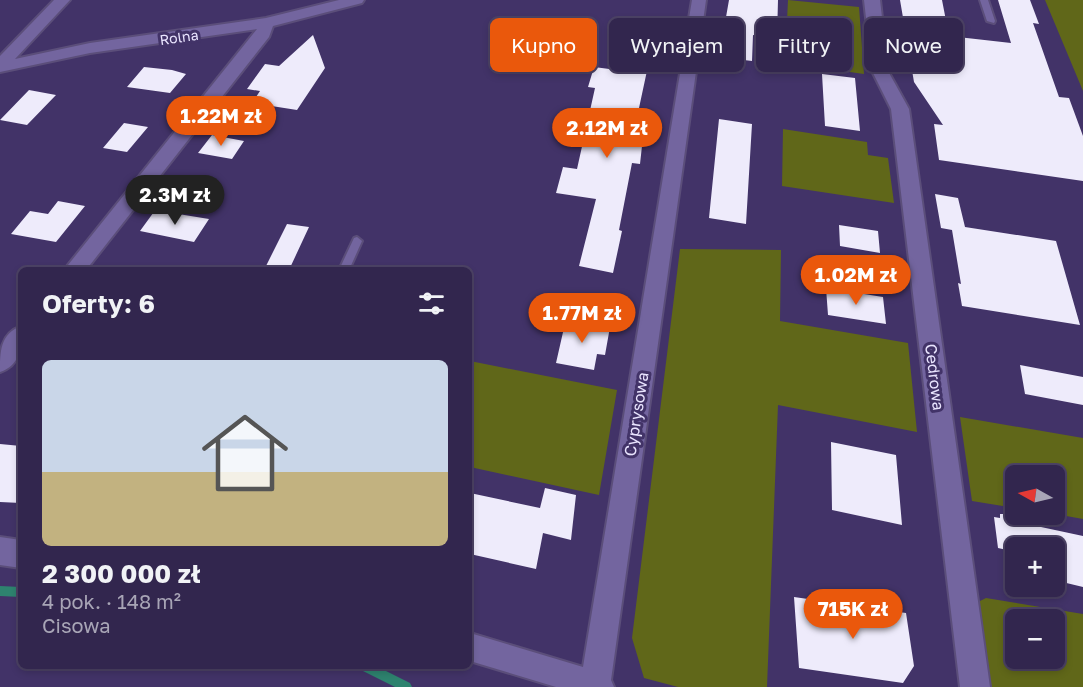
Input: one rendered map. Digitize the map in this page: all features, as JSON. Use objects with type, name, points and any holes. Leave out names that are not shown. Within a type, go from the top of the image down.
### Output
[{"type":"street","points":[[0,67],[17,46],[63,0]]},
{"type":"street","name":"Rolna","points":[[0,67],[90,48],[266,23],[357,0]]},
{"type":"street","name":"Cyprysowa","points":[[597,687],[699,0]]},
{"type":"street","name":"Cedrowa","points":[[872,0],[880,71],[900,109],[975,687]]},
{"type":"street","points":[[76,267],[263,34],[266,23]]},
{"type":"street","points":[[0,362],[18,340]]},
{"type":"street","points":[[0,551],[18,554]]},
{"type":"street","points":[[472,649],[547,669],[597,687]]},
{"type":"lane","points":[[984,0],[991,21]]},
{"type":"lane","points":[[345,267],[357,242]]},
{"type":"green space","points":[[788,0],[859,7],[864,74],[850,72],[852,72],[852,18],[787,18]]},
{"type":"green space","points":[[1045,0],[1083,0],[1083,91]]},
{"type":"green space","points":[[783,129],[867,142],[868,155],[888,158],[894,203],[782,186]]},
{"type":"green space","points":[[680,249],[781,250],[780,321],[908,343],[917,432],[778,405],[767,687],[678,687],[644,678],[632,638]]},
{"type":"green space","points":[[472,361],[617,390],[599,495],[472,467]]},
{"type":"green space","points":[[960,417],[1083,438],[1083,519],[1065,516],[1065,465],[1005,465],[1005,506],[972,501]]},
{"type":"green space","points":[[986,598],[1053,609],[1005,609],[1005,669],[1065,669],[1065,611],[1083,614],[1083,687],[987,687],[974,604]]},
{"type":"building","points":[[729,0],[778,0],[778,18],[756,18],[752,61],[744,60],[744,18],[726,18]]},
{"type":"building","points":[[900,0],[942,0],[946,18],[903,18]]},
{"type":"building","points":[[998,0],[1030,0],[1039,24],[1033,23],[1059,97],[1069,98],[1083,136],[1083,181],[939,160],[934,124],[943,125],[914,82],[912,72],[963,72],[963,38],[1011,43]]},
{"type":"building","points":[[313,35],[325,68],[297,110],[252,103],[260,91],[247,89],[265,64],[279,66]]},
{"type":"building","points":[[144,67],[186,74],[170,93],[127,87]]},
{"type":"building","points":[[597,67],[609,69],[609,72],[647,72],[633,136],[643,137],[640,164],[632,163],[613,273],[579,266],[596,199],[556,193],[563,167],[577,169],[595,88],[588,87],[592,72],[597,72]]},
{"type":"building","points":[[822,74],[855,78],[860,131],[825,126]]},
{"type":"building","points":[[29,90],[56,95],[27,125],[0,120]]},
{"type":"building","points":[[719,119],[752,124],[746,224],[709,218]]},
{"type":"building","points":[[124,123],[148,127],[127,152],[103,148]]},
{"type":"building","points":[[212,135],[244,141],[232,159],[198,153]]},
{"type":"building","points":[[935,194],[958,198],[965,227],[1056,241],[1080,325],[962,306],[958,283],[961,284],[952,230],[941,228]]},
{"type":"building","points":[[58,201],[85,206],[56,242],[11,234],[30,211],[48,214]]},
{"type":"building","points":[[156,209],[209,219],[194,242],[140,231]]},
{"type":"building","points":[[287,224],[309,227],[290,267],[266,267]]},
{"type":"building","points":[[839,225],[878,231],[880,253],[840,246]]},
{"type":"building","points":[[826,288],[883,297],[886,324],[828,315]]},
{"type":"building","points":[[566,319],[610,327],[605,355],[597,354],[594,370],[556,363]]},
{"type":"building","points":[[1020,365],[1083,377],[1083,405],[1025,394]]},
{"type":"building","points":[[831,442],[896,455],[902,525],[832,510]]},
{"type":"building","points":[[0,444],[18,446],[18,503],[0,502]]},
{"type":"building","points":[[545,488],[576,495],[571,540],[543,533],[536,569],[472,554],[472,493],[540,508]]},
{"type":"building","points":[[1000,514],[1005,514],[1005,525],[1032,525],[1083,536],[1083,587],[1065,583],[1065,537],[1005,537],[1005,550],[998,548],[994,517],[1000,518]]},
{"type":"building","points":[[794,597],[906,613],[914,666],[903,683],[799,668]]},
{"type":"waterway","points":[[0,591],[18,592]]},
{"type":"waterway","points":[[371,669],[406,687]]}]
